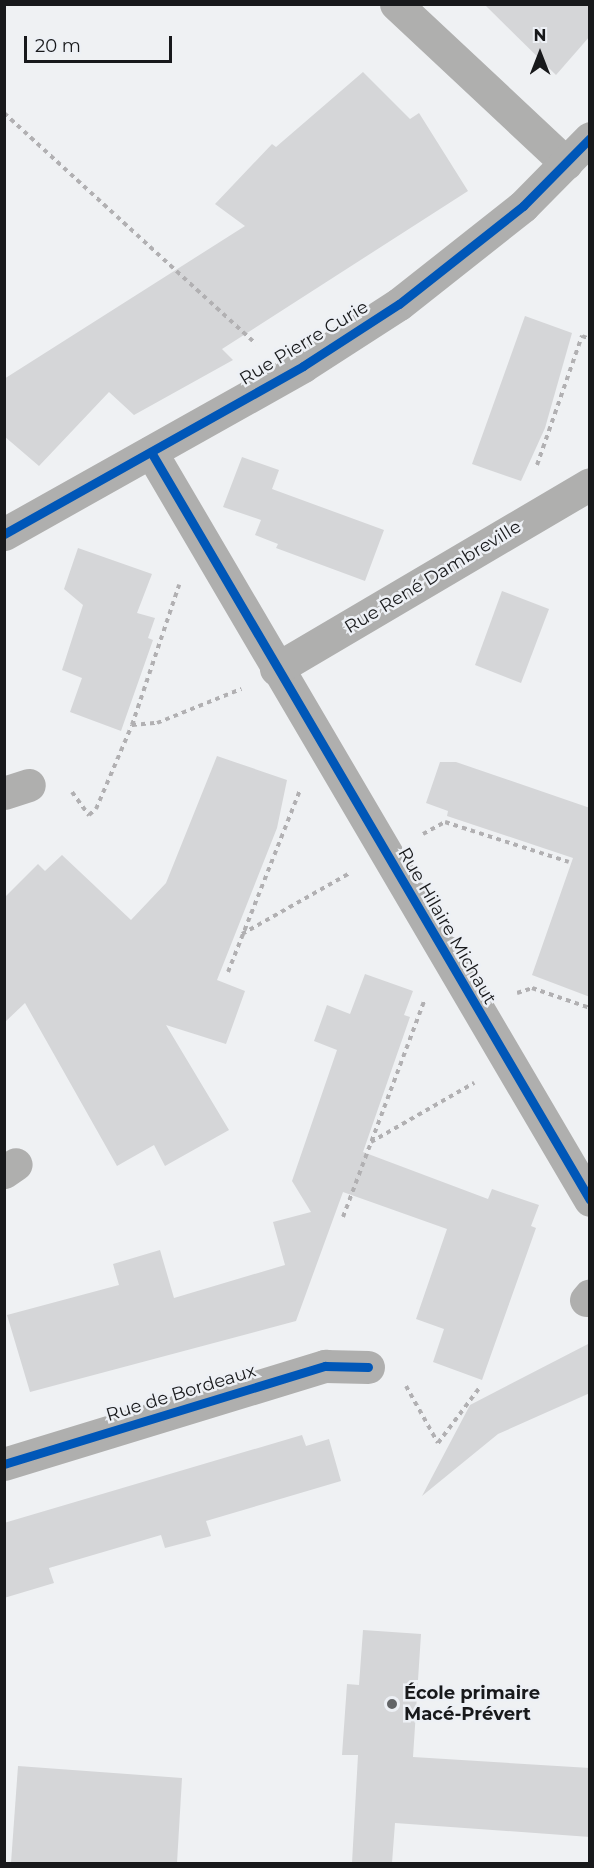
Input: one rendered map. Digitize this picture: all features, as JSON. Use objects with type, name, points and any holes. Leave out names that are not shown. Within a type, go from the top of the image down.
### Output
[{"type":"street","points":[[396,4],[566,163]]},
{"type":"street","name":"Rue Pierre Curie","points":[[4,534],[303,366],[468,253],[590,138]]},
{"type":"street","name":"Rue Hilaire Michaut","points":[[151,452],[276,669],[590,1200]]},
{"type":"street","name":"Rue René Dambreville","points":[[276,669],[590,484]]},
{"type":"street","name":"Rue de Bordeaux","points":[[4,1464],[325,1366],[368,1367]]},
{"type":"path","points":[[4,113],[264,352],[289,354],[303,366]]},
{"type":"path","points":[[552,507],[536,470],[582,336],[590,339]]},
{"type":"path","points":[[17,789],[52,791],[66,785],[89,815],[132,725],[181,573]]},
{"type":"path","points":[[132,725],[197,708],[276,669]]},
{"type":"path","points":[[228,972],[297,791],[336,770]]},
{"type":"path","points":[[342,1216],[425,996],[459,978]]},
{"type":"path","points":[[479,1013],[532,988],[590,1008]]},
{"type":"path","points":[[370,1143],[510,1064]]},
{"type":"path","points":[[368,1367],[399,1374],[438,1443],[480,1387]]},
{"type":"building","points":[[484,4],[590,4],[590,36],[556,75]]},
{"type":"building","points":[[363,72],[410,119],[419,113],[468,191],[222,349],[233,360],[134,415],[109,392],[39,466],[4,436],[4,379],[245,226],[215,204],[272,144],[276,147]]},
{"type":"building","points":[[525,316],[572,333],[545,428],[521,481],[472,464]]},
{"type":"building","points":[[242,457],[279,470],[272,489],[384,530],[365,581],[276,548],[278,544],[255,535],[261,520],[223,507]]},
{"type":"building","points":[[78,548],[152,574],[137,613],[155,618],[148,638],[153,640],[121,731],[70,712],[82,678],[62,670],[83,605],[64,589]]},
{"type":"building","points":[[502,591],[549,609],[521,683],[475,665]]},
{"type":"building","points":[[217,756],[287,780],[277,828],[217,980],[245,991],[226,1044],[166,1025],[229,1130],[165,1166],[154,1145],[117,1166],[25,1003],[4,1023],[4,898],[38,864],[45,871],[62,855],[131,920],[166,883]]},
{"type":"building","points":[[440,762],[456,762],[590,808],[590,997],[532,975],[573,858],[447,816],[448,811],[426,803]]},
{"type":"building","points":[[365,974],[413,991],[404,1015],[410,1017],[363,1152],[488,1199],[492,1189],[539,1205],[531,1226],[536,1228],[482,1380],[433,1362],[444,1329],[416,1319],[447,1229],[343,1192],[296,1321],[30,1392],[7,1315],[119,1285],[113,1264],[160,1250],[174,1298],[285,1265],[273,1222],[311,1212],[292,1181],[337,1050],[314,1041],[327,1005],[350,1014]]},
{"type":"building","points":[[590,1343],[590,1393],[498,1434],[422,1496],[470,1405]]},
{"type":"building","points":[[302,1435],[306,1446],[329,1439],[341,1481],[206,1521],[211,1536],[165,1548],[161,1535],[49,1568],[54,1583],[4,1598],[4,1523]]},
{"type":"building","points":[[363,1630],[421,1634],[413,1757],[590,1768],[590,1837],[395,1823],[392,1863],[352,1863],[358,1755],[342,1755],[347,1684],[359,1685]]},
{"type":"building","points":[[18,1766],[182,1778],[177,1863],[11,1863]]},
{"type":"cycle path","points":[[4,534],[303,366],[399,304],[523,206],[590,138]]},
{"type":"cycle path","points":[[151,452],[590,1200]]},
{"type":"cycle path","points":[[4,1464],[325,1366],[368,1367]]},
{"type":"place","name":"École primaire Macé-Prévert","points":[[392,1704]]}]
